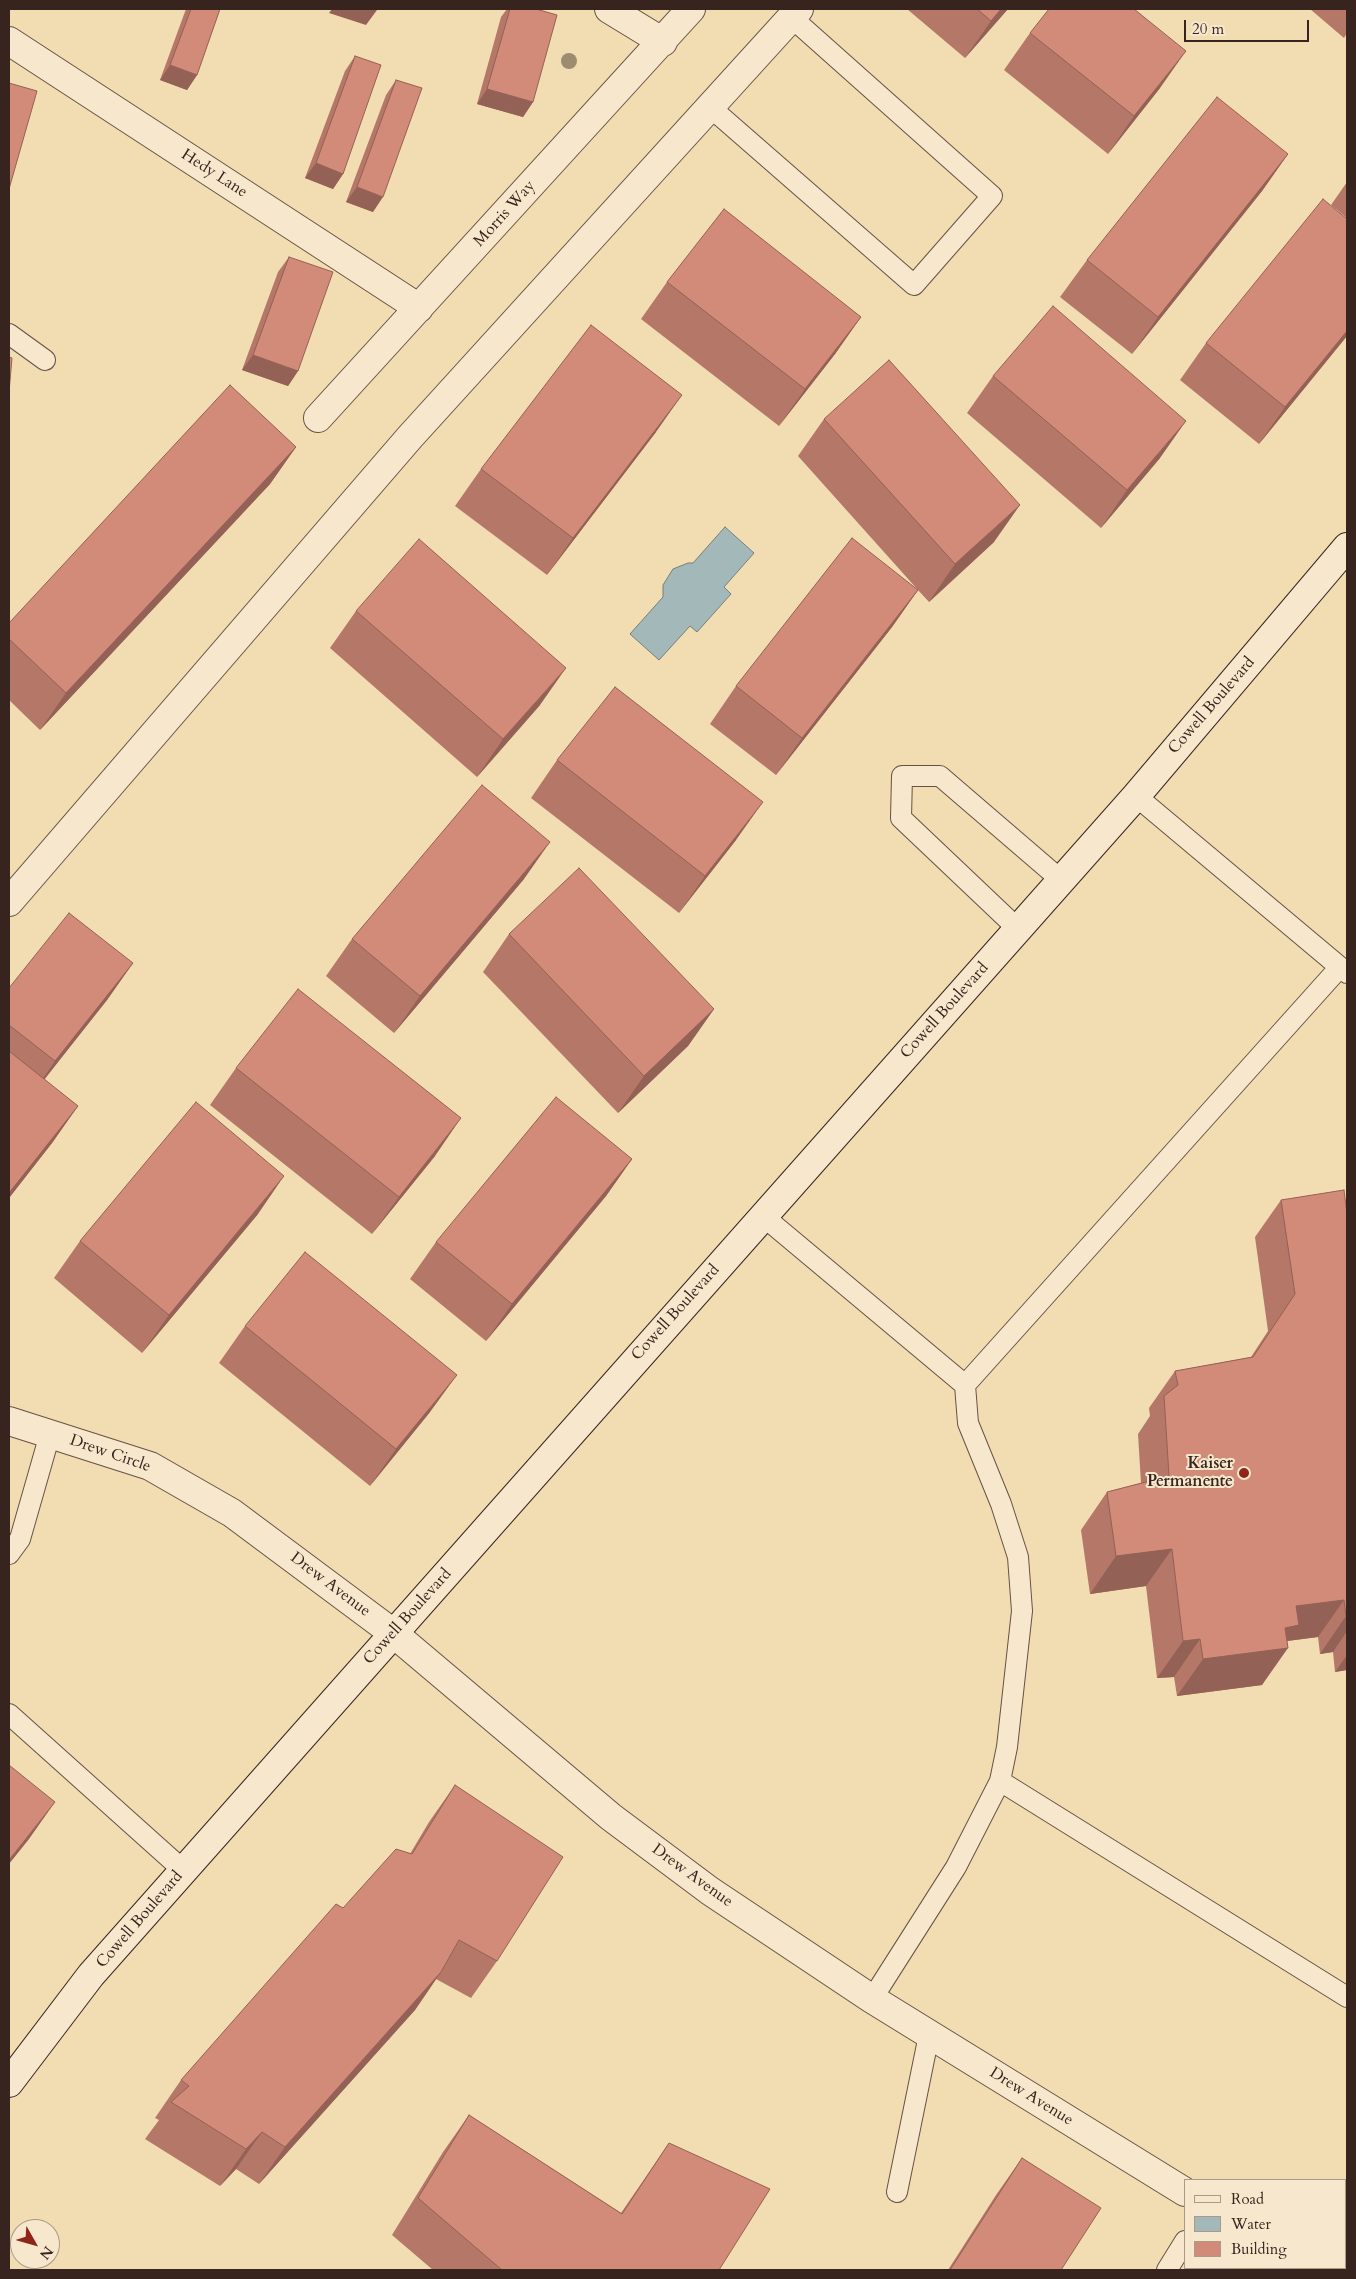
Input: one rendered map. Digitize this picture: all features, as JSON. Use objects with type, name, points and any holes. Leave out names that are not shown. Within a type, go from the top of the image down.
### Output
[{"type":"street","points":[[609,9],[663,42]]},
{"type":"street","name":"Morris Way","points":[[318,418],[663,42],[691,9]]},
{"type":"street","points":[[9,902],[410,437],[795,13]]},
{"type":"street","name":"Hedy Lane","points":[[9,41],[419,308]]},
{"type":"street","name":"Cowell Boulevard","points":[[9,2083],[91,1975],[1136,796],[1347,547]]},
{"type":"street","name":"Drew Circle","points":[[9,1421],[150,1466],[232,1513]]},
{"type":"street","name":"Drew Avenue","points":[[232,1513],[394,1633],[619,1823],[710,1891],[872,1999],[1184,2191]]},
{"type":"lane","points":[[710,107],[914,285],[992,196],[795,13]]},
{"type":"lane","points":[[9,334],[45,360]]},
{"type":"lane","points":[[1018,929],[900,818],[902,776],[940,776],[1061,880]]},
{"type":"lane","points":[[965,1385],[1344,970],[1136,796]]},
{"type":"lane","points":[[763,1216],[965,1385],[968,1423],[1001,1504],[1018,1557],[1022,1611],[1007,1747],[1000,1781],[956,1867],[872,1999]]},
{"type":"lane","points":[[9,1554],[20,1539],[50,1434]]},
{"type":"lane","points":[[9,1714],[184,1870]]},
{"type":"lane","points":[[1000,1781],[1347,1998]]},
{"type":"lane","points":[[897,2192],[930,2035]]},
{"type":"lane","points":[[1167,2270],[1184,2243]]},
{"type":"water","points":[[725,527],[754,553],[724,587],[731,594],[697,632],[690,626],[659,660],[630,634],[663,597],[663,585],[673,569],[693,563]]},
{"type":"building","points":[[191,9],[220,9],[197,75],[170,65]]},
{"type":"building","points":[[510,9],[536,9],[557,15],[533,102],[487,89]]},
{"type":"building","points":[[977,9],[1001,9],[991,21]]},
{"type":"building","points":[[1049,9],[1134,9],[1186,51],[1134,116],[1030,33]]},
{"type":"building","points":[[355,56],[381,65],[343,174],[316,163]]},
{"type":"building","points":[[396,80],[422,88],[383,197],[357,187]]},
{"type":"building","points":[[9,83],[37,91],[9,189]]},
{"type":"building","points":[[1217,97],[1288,154],[1158,317],[1087,260]]},
{"type":"building","points":[[1323,199],[1347,219],[1347,331],[1285,407],[1206,343]]},
{"type":"building","points":[[724,209],[861,317],[805,389],[667,282]]},
{"type":"building","points":[[289,257],[333,272],[298,371],[253,355]]},
{"type":"building","points":[[1053,306],[1186,421],[1127,490],[993,376]]},
{"type":"building","points":[[591,325],[682,395],[573,538],[481,469]]},
{"type":"building","points":[[9,357],[12,358],[9,392]]},
{"type":"building","points":[[889,360],[1020,505],[955,564],[824,419]]},
{"type":"building","points":[[230,385],[296,447],[66,693],[9,639],[9,623]]},
{"type":"building","points":[[852,538],[918,590],[802,738],[736,686]]},
{"type":"building","points":[[419,539],[566,668],[503,739],[356,611]]},
{"type":"building","points":[[615,687],[763,802],[705,876],[557,760]]},
{"type":"building","points":[[482,785],[550,842],[420,996],[352,939]]},
{"type":"building","points":[[579,868],[714,1009],[644,1076],[509,934]]},
{"type":"building","points":[[69,913],[133,963],[55,1061],[9,1025],[9,988]]},
{"type":"building","points":[[298,989],[461,1118],[399,1197],[236,1068]]},
{"type":"building","points":[[9,1051],[78,1106],[9,1193]]},
{"type":"building","points":[[556,1097],[632,1159],[512,1304],[436,1242]]},
{"type":"building","points":[[196,1102],[284,1176],[169,1315],[80,1241]]},
{"type":"building","name":"Kaiser Permanente","points":[[1344,1190],[1347,1214],[1347,1616],[1344,1600],[1296,1606],[1299,1625],[1285,1628],[1288,1648],[1203,1659],[1200,1639],[1183,1641],[1172,1549],[1116,1556],[1107,1492],[1169,1476],[1164,1396],[1178,1385],[1175,1371],[1253,1357],[1295,1294],[1281,1200]]},
{"type":"building","points":[[305,1252],[457,1375],[396,1449],[245,1326]]},
{"type":"building","points":[[9,1765],[55,1802],[9,1860]]},
{"type":"building","points":[[455,1785],[563,1857],[497,1961],[459,1940],[441,1972],[285,2147],[262,2132],[246,2149],[171,2102],[189,2086],[181,2080],[336,1904],[343,1908],[396,1849],[412,1854]]},
{"type":"building","points":[[469,2115],[622,2214],[669,2143],[770,2189],[719,2270],[502,2270],[418,2198]]},
{"type":"building","points":[[1022,2158],[1101,2208],[1061,2270],[950,2270]]},
{"type":"place","name":"Kaiser Permanente","points":[[1244,1473]]}]
